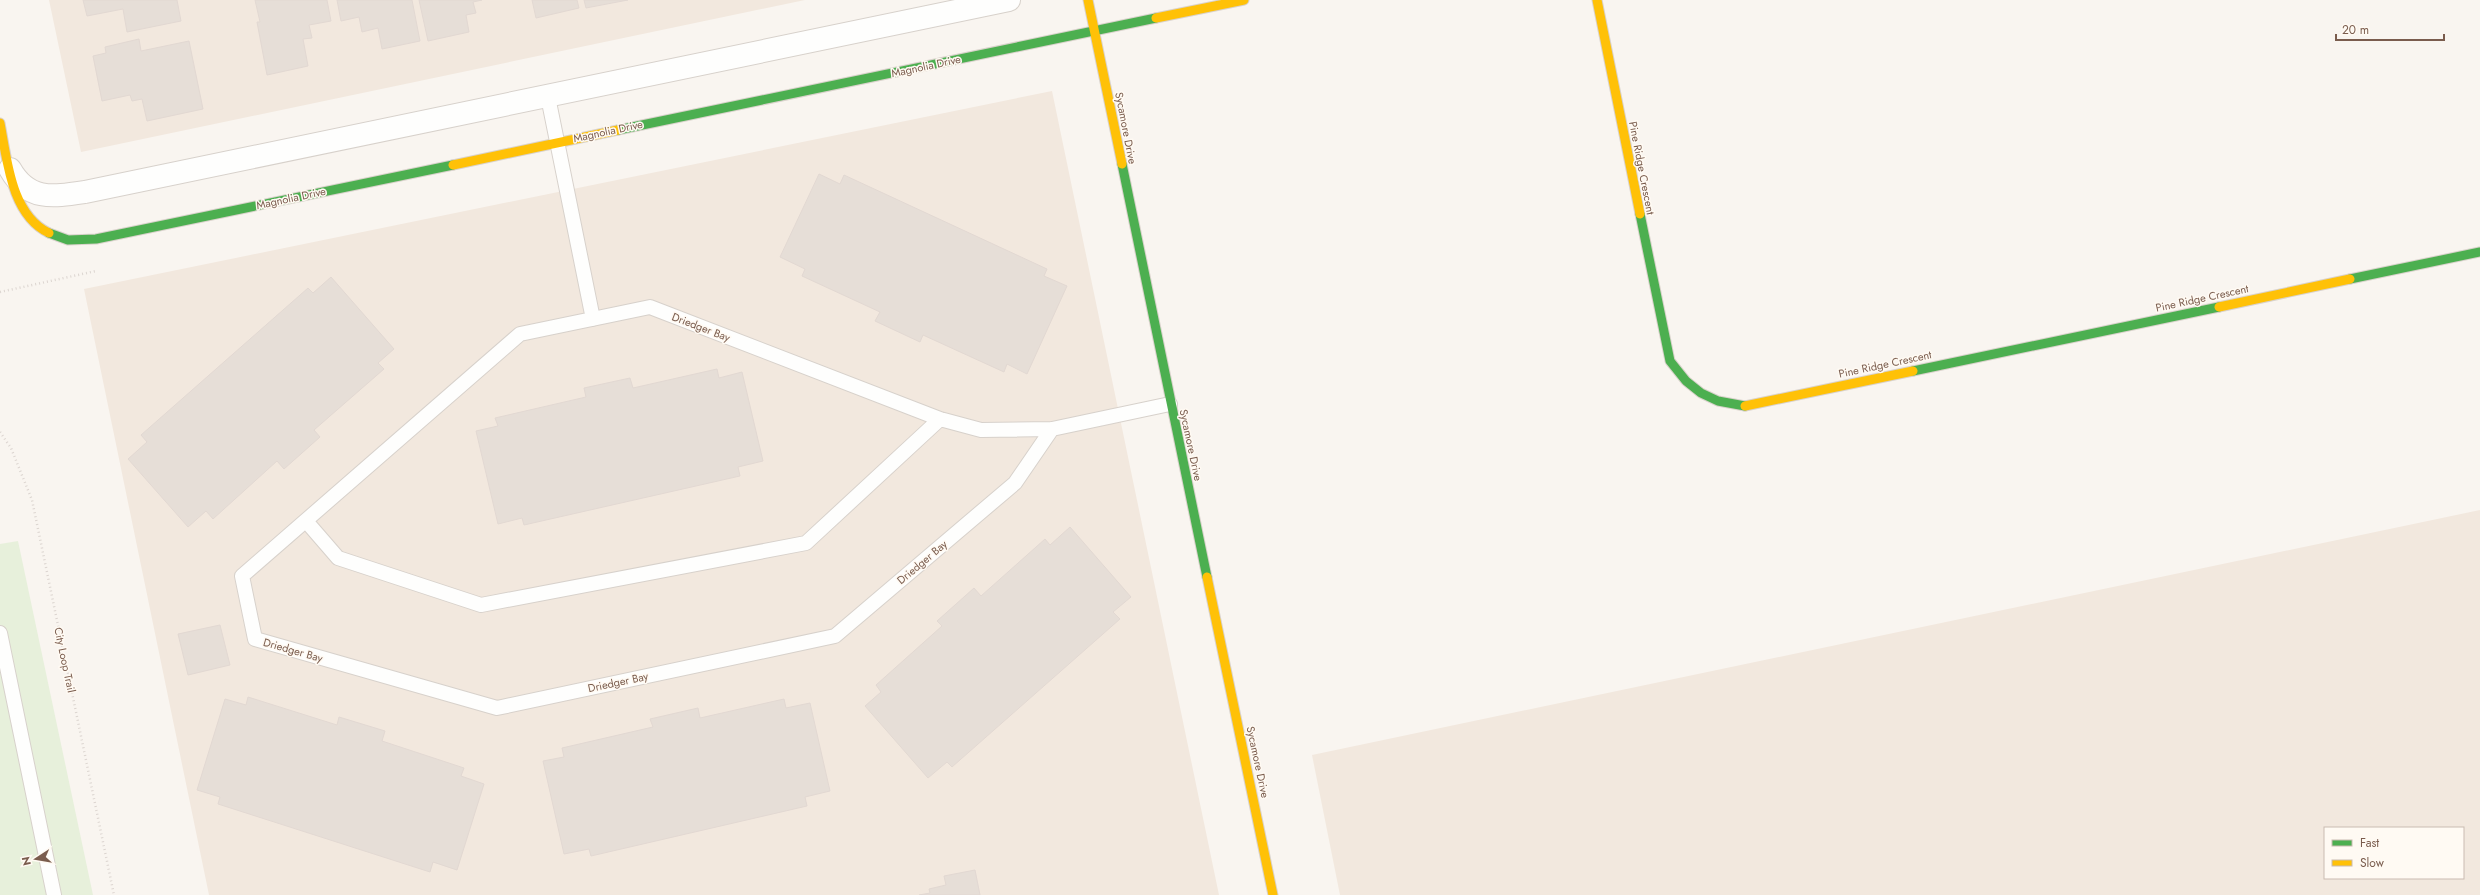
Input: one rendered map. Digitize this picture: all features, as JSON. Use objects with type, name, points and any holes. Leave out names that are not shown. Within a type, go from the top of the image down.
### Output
[{"type":"street","name":"Magnolia Drive","points":[[10,169],[21,185],[35,194],[69,194],[548,97],[1009,0]]},
{"type":"street","name":"Sycamore Drive","points":[[1088,0],[1170,404],[1273,895]]},
{"type":"street","name":"Magnolia Drive","points":[[0,123],[10,169],[25,210],[34,222],[59,238],[76,240],[96,239],[1244,0]]},
{"type":"street","name":"Pine Ridge Crescent","points":[[1597,0],[1670,361],[1690,387],[1715,401],[1744,406],[2480,252]]},
{"type":"lane","points":[[548,97],[593,319]]},
{"type":"lane","name":"Driedger Bay","points":[[1052,429],[1015,483],[835,636],[497,708],[255,639],[242,576],[520,334],[650,307],[940,419],[981,430],[1052,429],[1170,404]]},
{"type":"lane","points":[[306,520],[338,558],[480,605],[806,543],[940,419]]},
{"type":"lane","points":[[0,633],[54,895]]},
{"type":"path","points":[[0,292],[102,270]]},
{"type":"path","name":"City Loop Trail","points":[[0,432],[11,448],[32,500],[114,895]]},
{"type":"shaded area","points":[[49,0],[805,0],[81,152]]},
{"type":"shaded area","points":[[1052,91],[1219,895],[209,895],[84,289]]},
{"type":"shaded area","points":[[2480,510],[2480,895],[1340,895],[1312,755]]},
{"type":"green space","points":[[18,541],[93,895],[0,895],[0,544]]},
{"type":"building","points":[[83,0],[177,0],[181,21],[127,32],[123,9],[87,16]]},
{"type":"building","points":[[255,0],[327,0],[331,21],[309,25],[312,38],[303,39],[308,66],[267,75],[257,22],[260,22]]},
{"type":"building","points":[[337,0],[412,0],[420,41],[382,49],[378,28],[362,32],[359,17],[341,21]]},
{"type":"building","points":[[419,0],[482,0],[473,2],[476,13],[466,15],[469,32],[428,41]]},
{"type":"building","points":[[532,0],[577,0],[579,8],[536,18]]},
{"type":"building","points":[[584,0],[628,0],[586,8]]},
{"type":"building","points":[[139,39],[141,51],[189,41],[203,109],[147,121],[142,99],[132,101],[130,95],[102,101],[93,56],[106,53],[105,47]]},
{"type":"building","points":[[819,174],[840,184],[844,175],[1047,269],[1044,276],[1067,286],[1027,374],[1007,364],[1004,372],[923,335],[920,342],[875,321],[880,312],[802,276],[805,269],[780,257]]},
{"type":"building","points":[[331,277],[394,349],[378,363],[384,369],[314,430],[320,437],[284,469],[277,461],[213,519],[206,511],[188,527],[128,459],[147,442],[141,435],[308,288],[313,293]]},
{"type":"building","points":[[717,369],[719,378],[742,372],[763,461],[738,467],[740,476],[524,525],[522,518],[498,524],[476,431],[498,426],[495,418],[586,397],[584,388],[630,378],[633,388]]},
{"type":"building","points":[[1070,527],[1131,597],[1113,612],[1120,619],[952,767],[947,762],[928,778],[865,706],[881,692],[876,685],[942,626],[937,621],[974,588],[981,596],[1045,539],[1050,545]]},
{"type":"building","points":[[220,625],[230,665],[188,675],[178,634]]},
{"type":"building","points":[[248,697],[337,725],[339,717],[385,731],[382,741],[464,768],[461,776],[484,784],[457,870],[433,862],[430,872],[218,804],[220,797],[197,790],[225,699],[246,705]]},
{"type":"building","points":[[784,699],[786,708],[810,703],[830,791],[805,797],[807,806],[591,856],[589,849],[564,854],[543,761],[564,757],[562,748],[653,727],[650,719],[698,708],[700,718]]},
{"type":"building","points":[[975,870],[980,895],[919,895],[930,893],[929,889],[946,885],[944,876]]},
{"type":"traffic: fast","points":[[618,130],[1156,18]]},
{"type":"traffic: fast","points":[[1122,164],[1207,577]]},
{"type":"traffic: fast","points":[[49,233],[68,240],[96,239],[453,165]]},
{"type":"traffic: fast","points":[[1640,214],[1670,361],[1686,381],[1701,393],[1718,401],[1745,406]]},
{"type":"traffic: fast","points":[[2350,279],[2480,252]]},
{"type":"traffic: fast","points":[[1913,371],[2219,307]]},
{"type":"traffic: slow","points":[[1088,0],[1122,164]]},
{"type":"traffic: slow","points":[[1156,18],[1244,0]]},
{"type":"traffic: slow","points":[[1597,0],[1640,214]]},
{"type":"traffic: slow","points":[[0,123],[9,169],[19,200],[26,213],[36,225],[49,233]]},
{"type":"traffic: slow","points":[[453,165],[618,130]]},
{"type":"traffic: slow","points":[[2219,307],[2350,279]]},
{"type":"traffic: slow","points":[[1745,406],[1913,371]]},
{"type":"traffic: slow","points":[[1207,577],[1273,895]]}]
